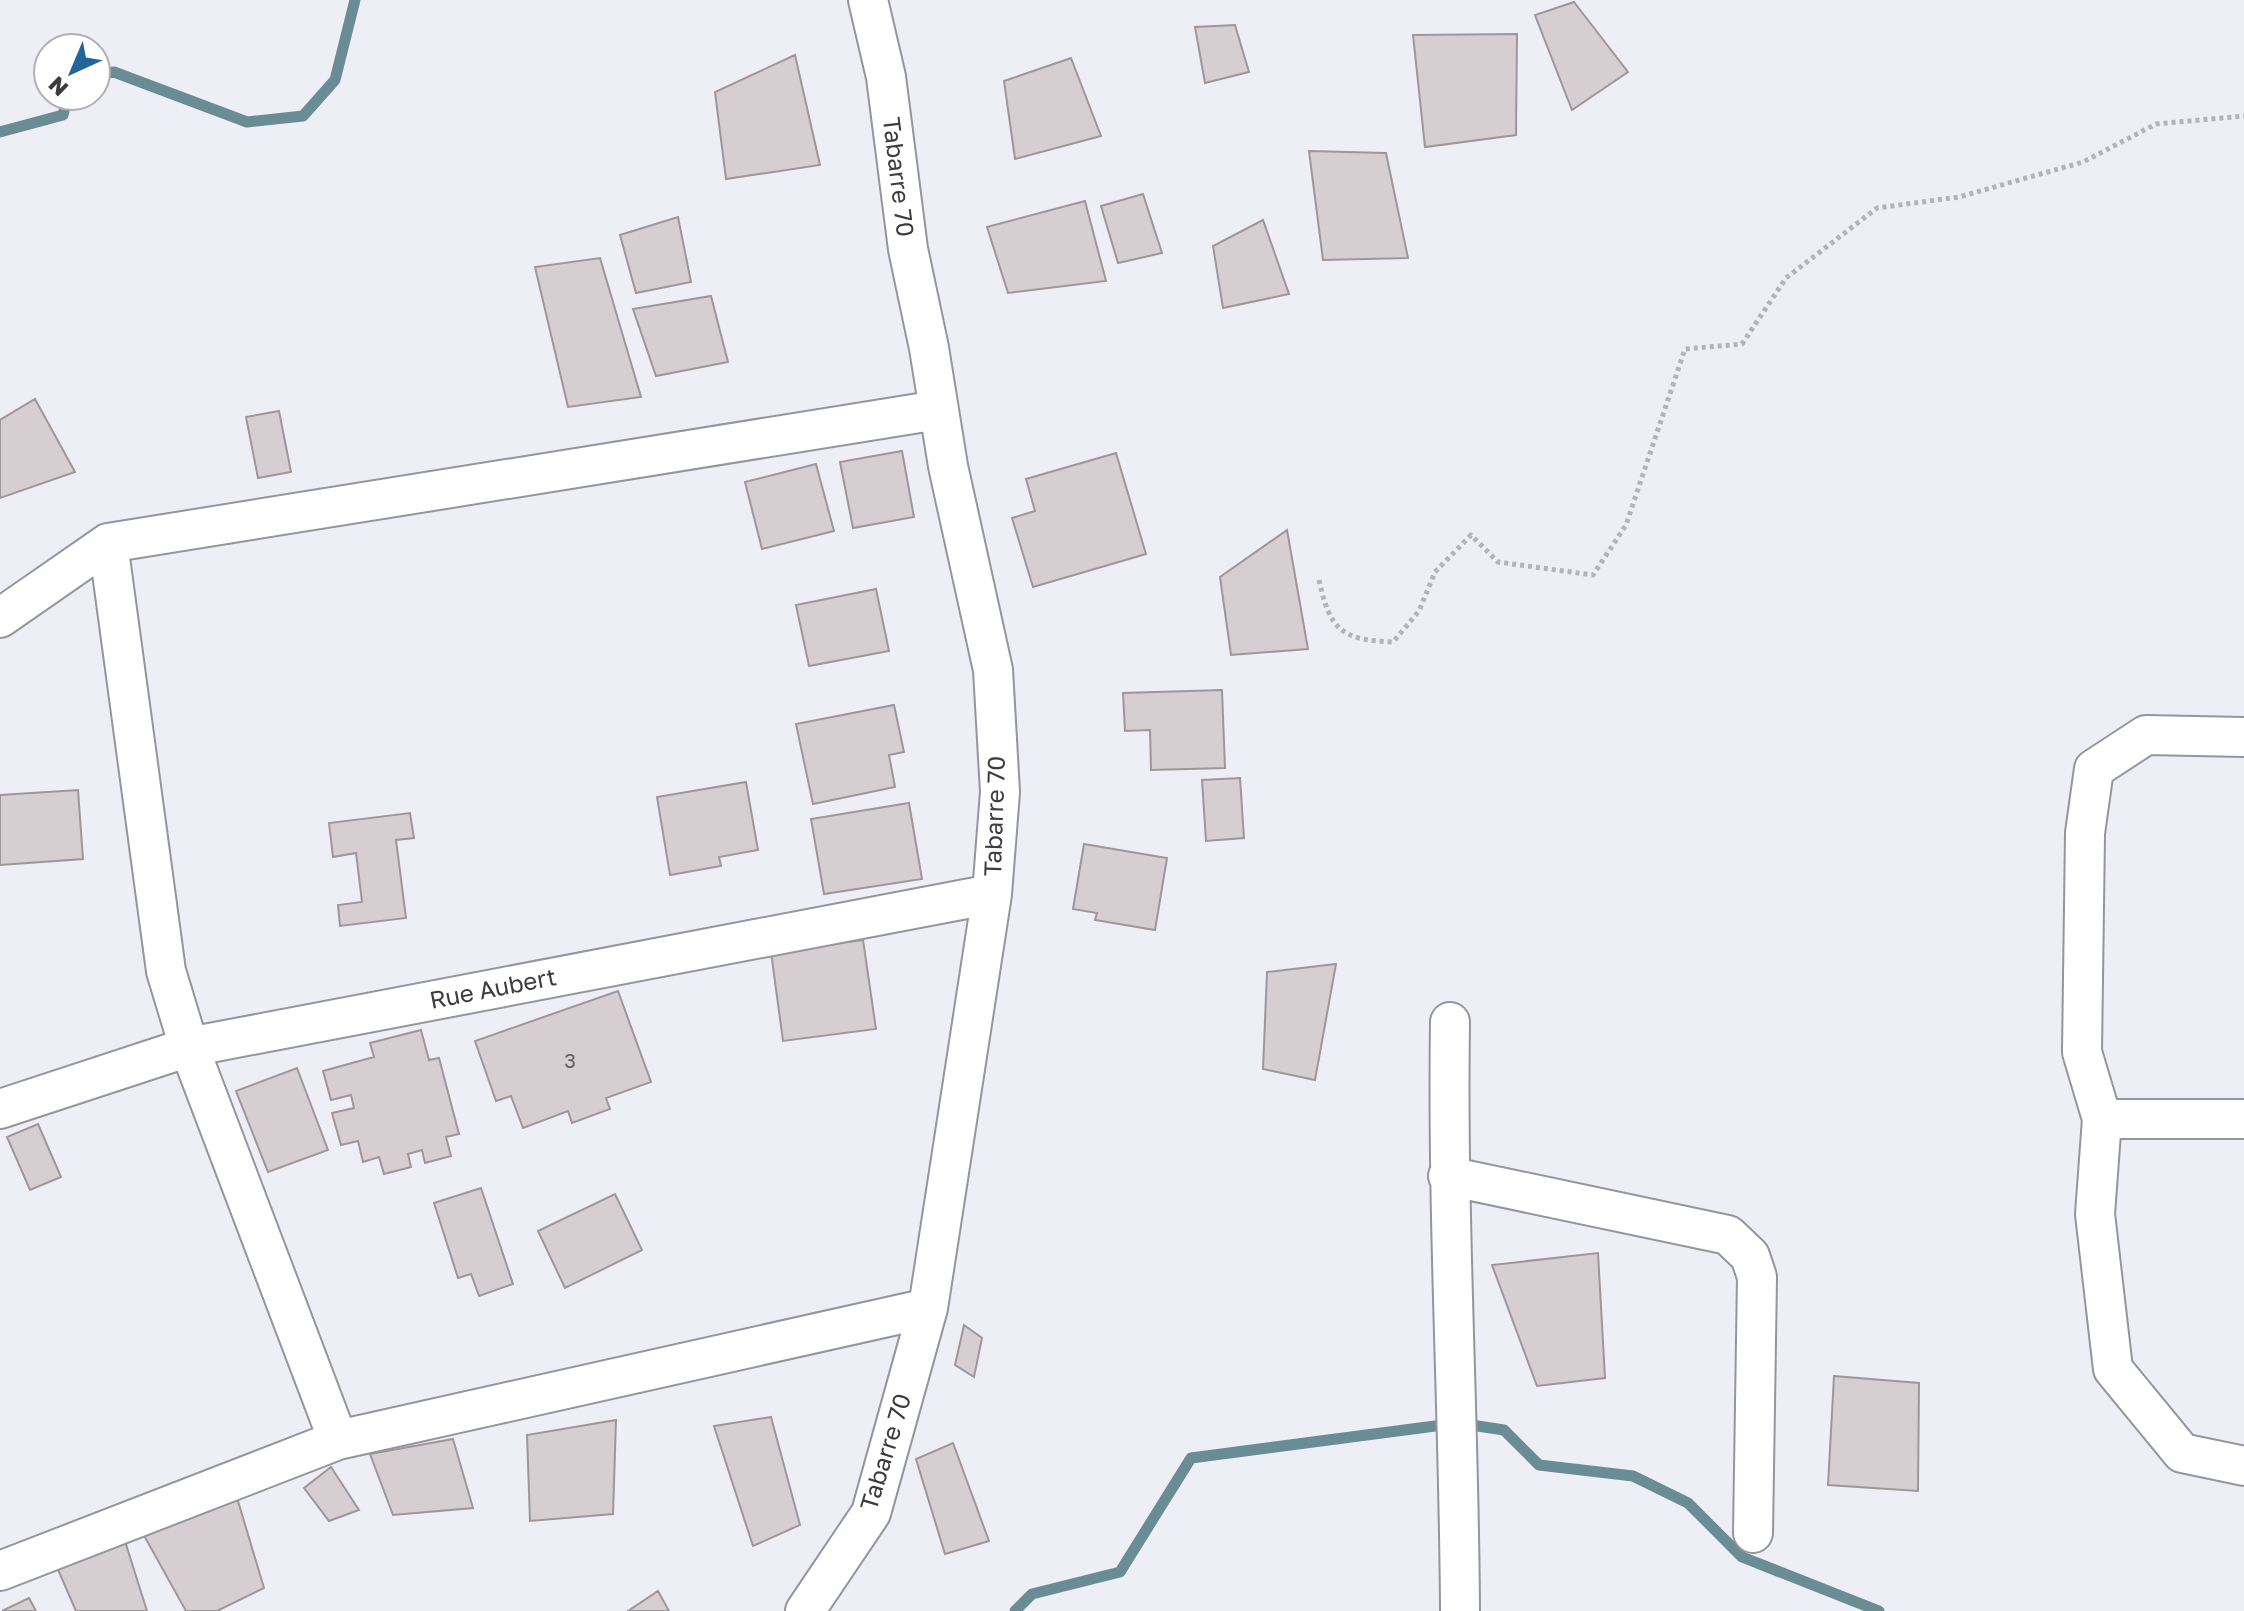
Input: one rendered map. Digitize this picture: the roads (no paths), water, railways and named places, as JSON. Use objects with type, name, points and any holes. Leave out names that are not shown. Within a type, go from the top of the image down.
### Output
[{"type":"street","name":"Tabarre 70","points":[[805,1611],[871,1513],[928,1308],[992,894],[1000,792],[993,670],[938,410],[908,249],[877,3]]},
{"type":"street","points":[[0,618],[108,543],[938,410]]},
{"type":"street","points":[[108,543],[166,971],[189,1047],[338,1440]]},
{"type":"street","points":[[2244,737],[2146,735],[2094,769],[2085,833],[2082,1052],[2102,1119],[2095,1214],[2113,1369],[2182,1453],[2244,1466]]},
{"type":"street","name":"Rue Aubert","points":[[0,1109],[189,1047],[992,894]]},
{"type":"street","points":[[1450,1022],[1448,1176],[1458,1423],[1460,1611]]},
{"type":"street","points":[[2102,1119],[2244,1119]]},
{"type":"street","points":[[1448,1176],[1728,1235],[1750,1256],[1757,1277],[1753,1533]]},
{"type":"street","points":[[0,1571],[338,1440],[928,1308]]},
{"type":"waterway","points":[[112,72],[247,122],[303,116],[335,80],[355,0]]},
{"type":"waterway","points":[[0,132],[63,115],[64,112]]},
{"type":"waterway","points":[[1015,1611],[1032,1594],[1120,1572],[1191,1458],[1458,1423],[1504,1430],[1539,1465],[1633,1476],[1688,1503],[1742,1557],[1879,1611]]}]
